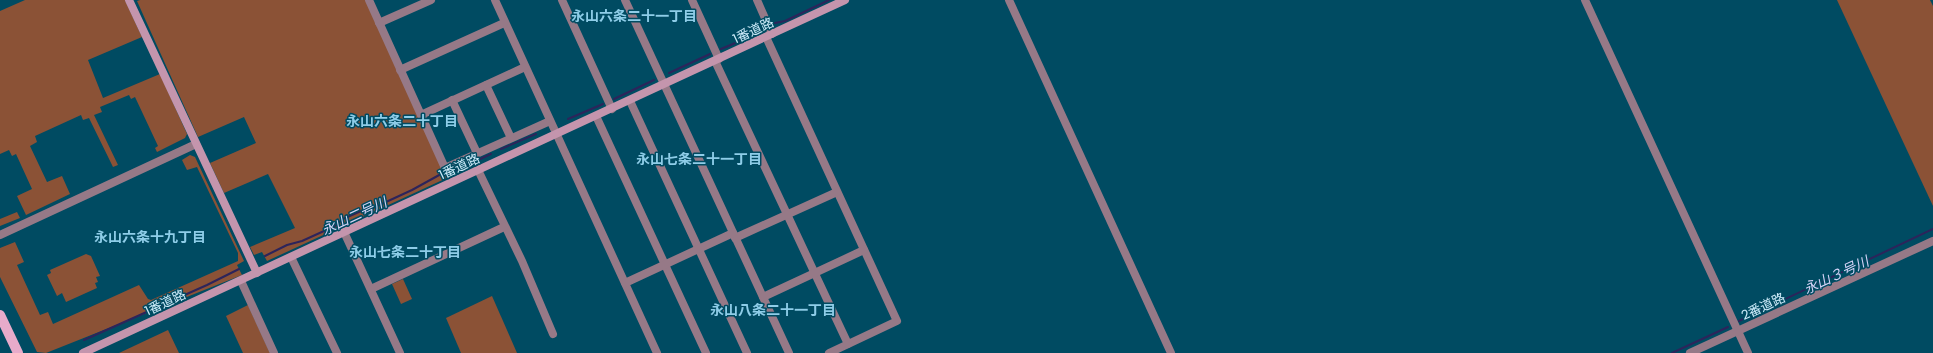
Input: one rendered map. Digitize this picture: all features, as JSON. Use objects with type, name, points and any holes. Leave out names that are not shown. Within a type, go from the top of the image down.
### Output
[{"type":"main road","points":[[0,315],[18,353]]},
{"type":"street","points":[[130,0],[257,273]]},
{"type":"street","points":[[369,0],[446,168],[550,121]]},
{"type":"street","points":[[379,23],[431,0]]},
{"type":"street","points":[[495,0],[504,23],[657,353]]},
{"type":"street","points":[[562,0],[612,109]]},
{"type":"street","points":[[625,0],[789,353]]},
{"type":"street","points":[[692,0],[717,60],[814,274],[848,344]]},
{"type":"street","points":[[757,0],[769,36],[837,192],[897,321],[829,353]]},
{"type":"street","name":"1番道路","points":[[83,353],[630,101],[845,0]]},
{"type":"street","points":[[1009,0],[1171,353]]},
{"type":"street","points":[[1585,0],[1748,353]]},
{"type":"street","points":[[400,70],[504,23]]},
{"type":"street","points":[[421,115],[525,67]]},
{"type":"street","points":[[486,85],[511,138]]},
{"type":"street","points":[[452,100],[478,153]]},
{"type":"street","points":[[630,101],[747,353]]},
{"type":"street","points":[[596,116],[706,353]]},
{"type":"street","points":[[0,235],[196,144]]},
{"type":"street","points":[[478,170],[504,227],[522,261],[553,334]]},
{"type":"street","points":[[625,283],[698,249],[734,236],[837,192]]},
{"type":"street","points":[[370,289],[504,227]]},
{"type":"street","points":[[344,232],[400,353]]},
{"type":"street","name":"2番道路","points":[[1690,353],[1933,241]]},
{"type":"street","points":[[763,297],[864,250]]},
{"type":"street","points":[[291,257],[337,353]]},
{"type":"street","points":[[241,281],[274,353]]},
{"type":"shaded area","points":[[25,0],[125,0],[142,37],[88,60],[103,98],[160,74],[187,134],[185,138],[157,152],[155,148],[158,146],[135,97],[131,99],[129,95],[100,107],[102,112],[94,115],[118,165],[113,167],[89,118],[83,120],[81,115],[35,136],[37,142],[30,146],[47,182],[62,176],[70,194],[26,215],[17,196],[32,189],[16,154],[12,156],[9,150],[0,154],[0,11]]},
{"type":"shaded area","points":[[367,0],[449,177],[267,261],[262,252],[254,255],[250,247],[295,228],[268,174],[224,193],[210,163],[256,143],[244,117],[198,137],[137,1]]},
{"type":"shaded area","points":[[1837,0],[1930,0],[1933,6],[1933,206]]},
{"type":"shaded area","points":[[190,155],[195,157],[244,261],[237,265],[242,275],[46,353],[37,352],[0,277],[0,248],[15,242],[24,262],[17,265],[40,315],[48,312],[53,324],[139,285],[148,299],[151,300],[238,261],[238,253],[197,167],[187,170],[182,160]]},
{"type":"shaded area","points":[[17,212],[20,218],[0,226],[0,219]]},
{"type":"shaded area","points":[[86,254],[91,256],[100,276],[96,277],[98,282],[95,283],[97,288],[66,302],[62,293],[57,296],[47,275],[51,273],[50,270]]},
{"type":"shaded area","points":[[403,279],[412,299],[401,304],[392,284]]},
{"type":"shaded area","points":[[492,296],[517,353],[461,353],[446,318]]},
{"type":"shaded area","points":[[248,305],[270,353],[243,353],[226,316]]},
{"type":"shaded area","points":[[168,330],[179,353],[119,353]]},
{"type":"waterway","name":"永山二号川","points":[[775,23],[785,21],[829,0]]},
{"type":"waterway","name":"永山二号川","points":[[721,49],[752,36],[763,28]]},
{"type":"waterway","name":"永山二号川","points":[[669,73],[710,54]]},
{"type":"waterway","name":"永山二号川","points":[[614,99],[654,80]]},
{"type":"waterway","name":"永山二号川","points":[[568,119],[603,104]]},
{"type":"waterway","name":"永山二号川","points":[[501,149],[536,134]]},
{"type":"waterway","name":"永山二号川","points":[[448,174],[491,154]]},
{"type":"waterway","name":"永山二号川","points":[[265,256],[287,245],[302,241],[335,226],[343,219],[361,211],[373,208],[412,190],[441,174]]},
{"type":"waterway","name":"永山３号川","points":[[1739,321],[1933,229]]},
{"type":"waterway","name":"永山二号川","points":[[84,340],[207,285],[239,269]]},
{"type":"waterway","name":"永山３号川","points":[[1672,353],[1728,327]]},
{"type":"district","name":"永山六条二十一丁目","points":[[634,16]]},
{"type":"district","name":"永山六条二十丁目","points":[[402,121]]},
{"type":"district","name":"永山七条二十一丁目","points":[[699,159]]},
{"type":"district","name":"永山六条十九丁目","points":[[150,237]]},
{"type":"district","name":"永山七条二十丁目","points":[[405,252]]},
{"type":"district","name":"永山八条二十一丁目","points":[[773,310]]}]
